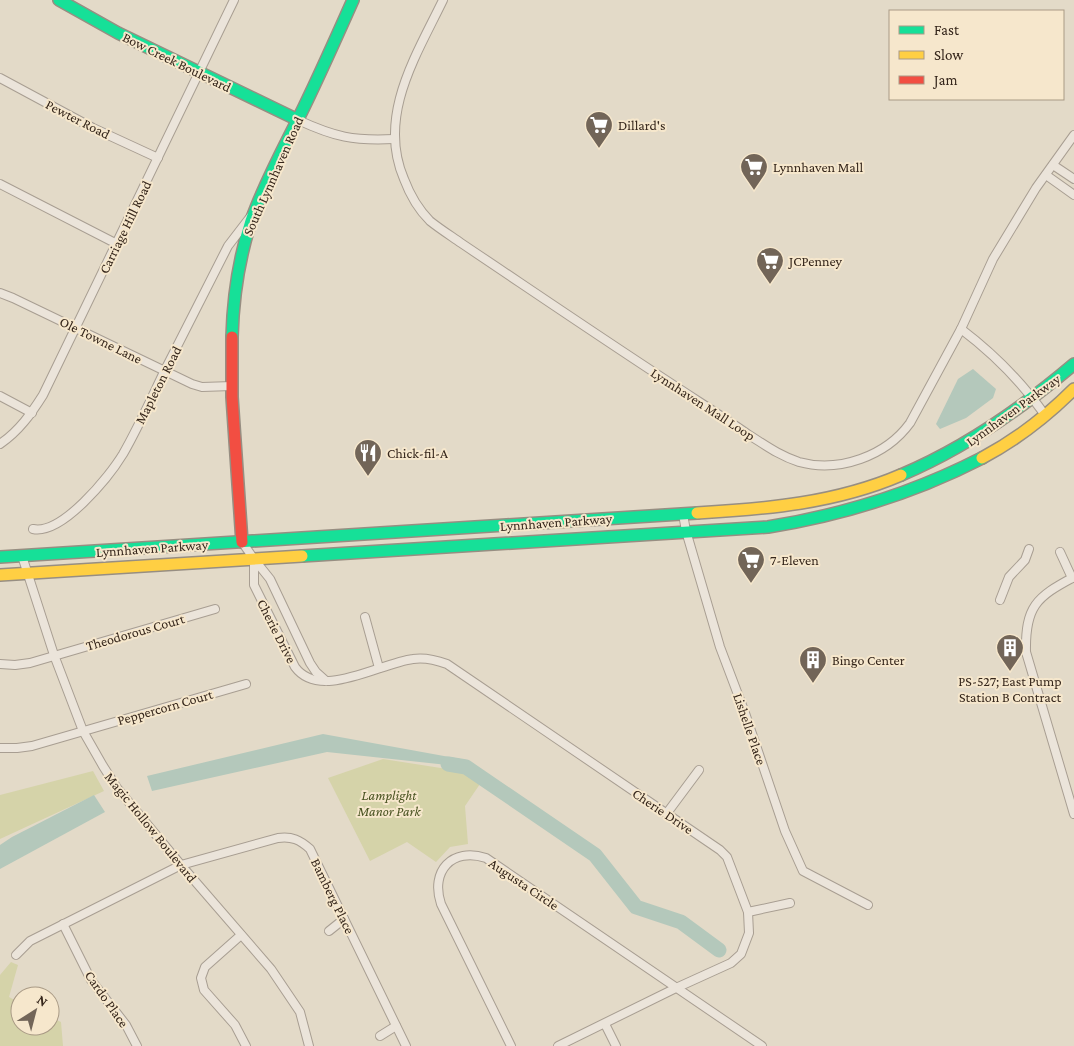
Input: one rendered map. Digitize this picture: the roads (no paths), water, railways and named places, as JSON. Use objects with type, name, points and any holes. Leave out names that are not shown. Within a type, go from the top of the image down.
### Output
[{"type":"main road","name":"Bow Creek Boulevard","points":[[59,0],[118,33],[298,120]]},
{"type":"main road","name":"South Lynnhaven Road","points":[[242,542],[232,386],[232,339],[237,278],[242,251],[254,212],[353,0]]},
{"type":"main road","name":"Lynnhaven Parkway","points":[[0,557],[683,514],[795,505],[824,500],[910,472],[969,443],[1033,398],[1074,364]]},
{"type":"main road","name":"Lynnhaven Parkway","points":[[0,575],[792,524],[864,507],[929,483],[980,460],[1005,446],[1045,415],[1074,389]]},
{"type":"street","name":"Carriage Hill Road","points":[[0,444],[17,430],[44,395],[234,0]]},
{"type":"street","name":"Lynnhaven Mall Loop","points":[[443,0],[401,91],[395,123],[394,139],[400,170],[408,190],[421,210],[439,228],[778,454],[799,462],[827,466],[841,464],[872,454],[895,440],[910,423],[961,329],[993,259],[1046,175],[1074,136]]},
{"type":"street","name":"Pewter Road","points":[[0,78],[93,128],[158,158]]},
{"type":"street","points":[[298,120],[340,137],[368,140],[394,139]]},
{"type":"street","points":[[1053,165],[1074,179]]},
{"type":"street","points":[[1046,175],[1074,195]]},
{"type":"street","points":[[0,184],[117,244]]},
{"type":"street","name":"Mapleton Road","points":[[33,529],[48,528],[65,518],[99,487],[122,455],[228,246],[254,212]]},
{"type":"street","name":"Ole Towne Lane","points":[[0,293],[202,387],[232,386]]},
{"type":"street","points":[[961,329],[998,358],[1033,398],[1045,415]]},
{"type":"street","points":[[0,396],[32,413]]},
{"type":"street","name":"Lishelle Place","points":[[683,514],[686,531],[720,647],[745,713],[785,831],[803,871],[868,905]]},
{"type":"street","name":"Cherie Drive","points":[[242,542],[270,579],[310,663],[326,681]]},
{"type":"street","points":[[1000,600],[1009,577],[1025,560],[1030,549]]},
{"type":"street","points":[[1060,552],[1073,577],[1048,590],[1031,611],[1026,630],[1026,652],[1074,814]]},
{"type":"street","name":"Magic Hollow Boulevard","points":[[22,556],[54,655],[83,731],[102,766],[117,788],[180,866],[270,969],[300,1012],[309,1046]]},
{"type":"street","name":"Cherie Drive","points":[[254,559],[254,585],[295,667],[305,677],[310,680],[326,681],[340,679],[412,659],[426,658],[447,664],[720,850],[727,857],[748,912],[749,933],[741,954],[731,963],[558,1046]]},
{"type":"street","name":"Theodorous Court","points":[[0,664],[30,663],[215,609]]},
{"type":"street","points":[[365,617],[379,668]]},
{"type":"street","name":"Peppercorn Court","points":[[0,748],[32,746],[246,684]]},
{"type":"street","points":[[667,814],[699,770]]},
{"type":"street","name":"Bamberg Place","points":[[16,955],[30,941],[180,866],[278,838],[292,837],[310,849],[406,1046]]},
{"type":"street","name":"Augusta Circle","points":[[511,1046],[438,895],[438,879],[442,870],[454,859],[462,856],[477,855],[486,858],[762,1046]]},
{"type":"street","points":[[748,912],[790,903]]},
{"type":"street","points":[[329,931],[344,919]]},
{"type":"street","name":"Cardo Place","points":[[63,924],[91,980],[126,1025],[137,1046]]},
{"type":"street","points":[[241,934],[205,966],[201,978],[204,990],[235,1025],[246,1046]]},
{"type":"street","points":[[605,1024],[616,1046]]},
{"type":"street","points":[[380,1036],[396,1026]]},
{"type":"waterway","points":[[448,764],[466,767],[595,855],[636,907],[681,922],[719,950]]},
{"type":"place","name":"Dillard's","points":[[599,149]]},
{"type":"place","name":"Lynnhaven Mall","points":[[754,191]]},
{"type":"place","name":"JCPenney","points":[[770,285]]},
{"type":"place","name":"Chick-fil-A","points":[[368,477]]},
{"type":"place","name":"7-Eleven","points":[[751,584]]},
{"type":"place","name":"PS-527; East Pump Station B Contract","points":[[1010,672]]},
{"type":"place","name":"Bingo Center","points":[[813,684]]},
{"type":"park label","name":"Lamplight Manor Park","points":[[389,804]]}]
